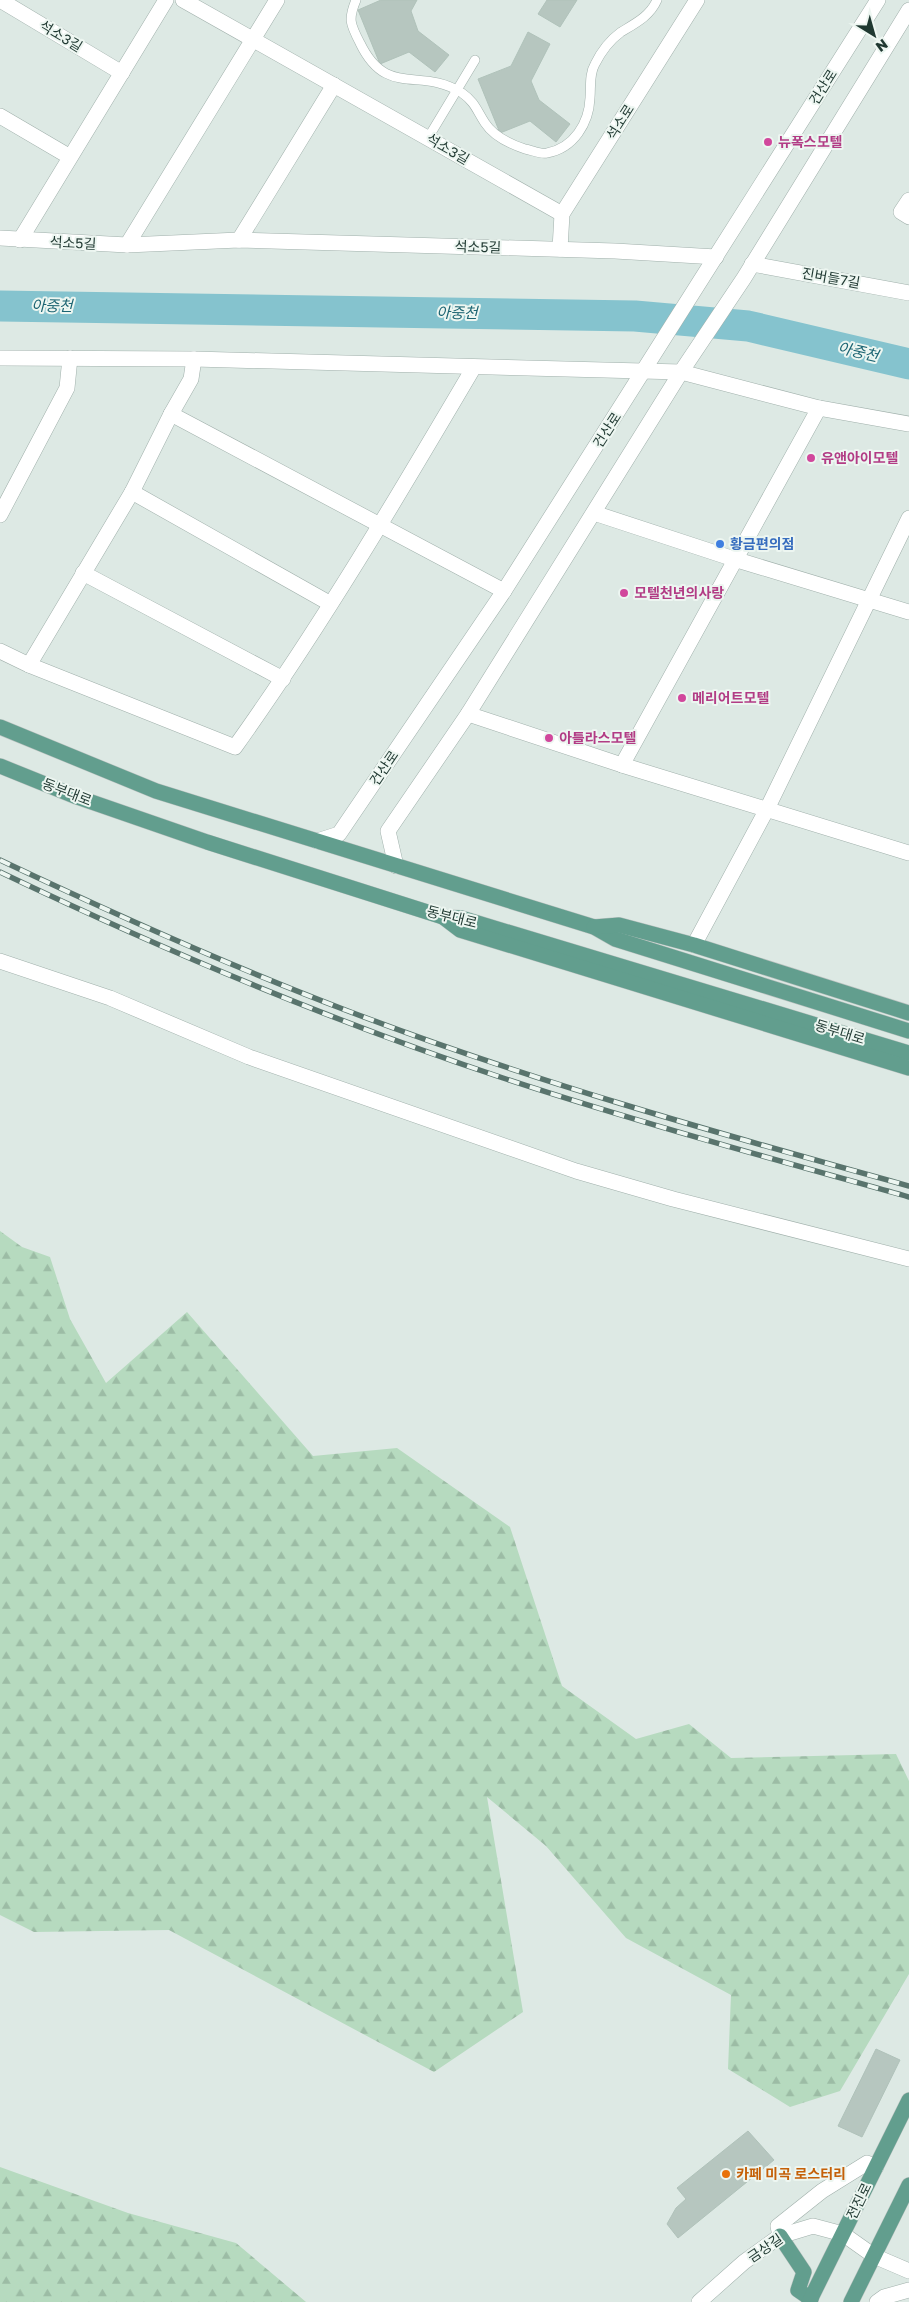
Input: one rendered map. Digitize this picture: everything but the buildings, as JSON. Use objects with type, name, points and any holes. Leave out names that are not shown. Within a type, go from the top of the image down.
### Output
[{"type":"main road","name":"동부대로","points":[[0,727],[156,791],[594,927],[616,939],[909,1031]]},
{"type":"main road","name":"동부대로","points":[[0,766],[77,797],[207,842],[443,917],[461,918],[909,1053]]},
{"type":"main road","points":[[443,917],[460,930],[909,1068]]},
{"type":"main road","name":"동부대로","points":[[594,927],[619,925],[694,945],[909,1013]]},
{"type":"main road","name":"전진로","points":[[810,2301],[909,2100]]},
{"type":"main road","points":[[851,2302],[909,2185]]},
{"type":"main road","points":[[780,2236],[804,2272],[798,2290],[810,2301]]},
{"type":"street","name":"석소3길","points":[[0,0],[122,72]]},
{"type":"street","points":[[20,240],[166,0]]},
{"type":"street","name":"석소3길","points":[[183,0],[562,214]]},
{"type":"street","points":[[127,245],[277,0]]},
{"type":"street","name":"석소로","points":[[560,249],[562,214],[697,0]]},
{"type":"street","name":"건산로","points":[[317,842],[339,834],[504,591],[878,0]]},
{"type":"street","points":[[396,866],[388,831],[468,714],[681,372],[744,278],[909,10]]},
{"type":"street","points":[[239,240],[334,86]]},
{"type":"street","points":[[0,116],[70,157]]},
{"type":"street","points":[[909,200],[901,212],[909,217]]},
{"type":"street","name":"석소5길","points":[[0,238],[127,245],[239,240],[560,249],[713,262]]},
{"type":"street","name":"진버들7길","points":[[752,264],[909,293]]},
{"type":"street","points":[[0,358],[194,359],[681,372],[819,408],[909,424]]},
{"type":"street","points":[[0,515],[67,388],[70,358]]},
{"type":"street","points":[[29,665],[132,492],[171,414],[191,379],[194,359]]},
{"type":"street","points":[[0,651],[29,665],[235,747],[283,679],[329,603],[381,524],[474,367]]},
{"type":"street","points":[[622,765],[819,408]]},
{"type":"street","points":[[171,414],[504,591]]},
{"type":"street","points":[[132,492],[329,603]]},
{"type":"street","points":[[594,513],[734,559],[909,612]]},
{"type":"street","points":[[694,945],[767,809],[909,518]]},
{"type":"street","points":[[83,573],[283,679]]},
{"type":"street","points":[[468,714],[622,765],[909,853]]},
{"type":"street","points":[[0,961],[110,998],[249,1056],[576,1171],[673,1199],[909,1259]]},
{"type":"street","points":[[780,2236],[778,2226],[822,2191],[867,2163],[876,2167]]},
{"type":"street","name":"금상길","points":[[699,2302],[744,2262],[780,2236],[813,2226],[843,2234]]},
{"type":"street","points":[[843,2234],[874,2256],[909,2271]]},
{"type":"street","points":[[877,2302],[884,2297],[909,2290]]},
{"type":"lane","points":[[356,0],[350,14],[352,28],[375,67],[385,74],[405,79],[420,79],[457,90],[471,100],[479,110],[485,123],[498,136],[511,144],[546,154],[562,148],[576,137],[584,126],[588,112],[594,66],[600,55],[620,33],[634,26],[653,9],[658,0]]},
{"type":"lane","points":[[428,138],[475,60]]},
{"type":"green space","points":[[0,1231],[22,1247],[50,1257],[70,1319],[106,1383],[187,1312],[313,1456],[397,1448],[510,1527],[562,1686],[636,1739],[689,1724],[731,1758],[896,1754],[909,1781],[909,1974],[840,2091],[790,2107],[728,2069],[731,1995],[626,1938],[546,1846],[487,1797],[523,2012],[434,2072],[169,1930],[34,1932],[0,1915]]},
{"type":"green space","points":[[0,2167],[128,2213],[236,2243],[306,2302],[0,2302]]},
{"type":"waterway","name":"아중천","points":[[0,306],[635,316],[748,326],[909,364]]},
{"type":"railway","points":[[0,860],[216,958],[348,1011],[486,1061],[767,1147],[909,1186]]},
{"type":"railway","points":[[0,872],[123,929],[248,983],[439,1056],[604,1110],[909,1197]]},
{"type":"place","name":"뉴폭스모텔","points":[[768,142]]},
{"type":"place","name":"유앤아이모텔","points":[[811,458]]},
{"type":"place","name":"황금편의점","points":[[720,544]]},
{"type":"place","name":"모텔천년의사랑","points":[[624,593]]},
{"type":"place","name":"메리어트모텔","points":[[682,698]]},
{"type":"place","name":"아틀라스모텔","points":[[549,738]]},
{"type":"place","name":"카페 미곡 로스터리","points":[[726,2174]]}]
